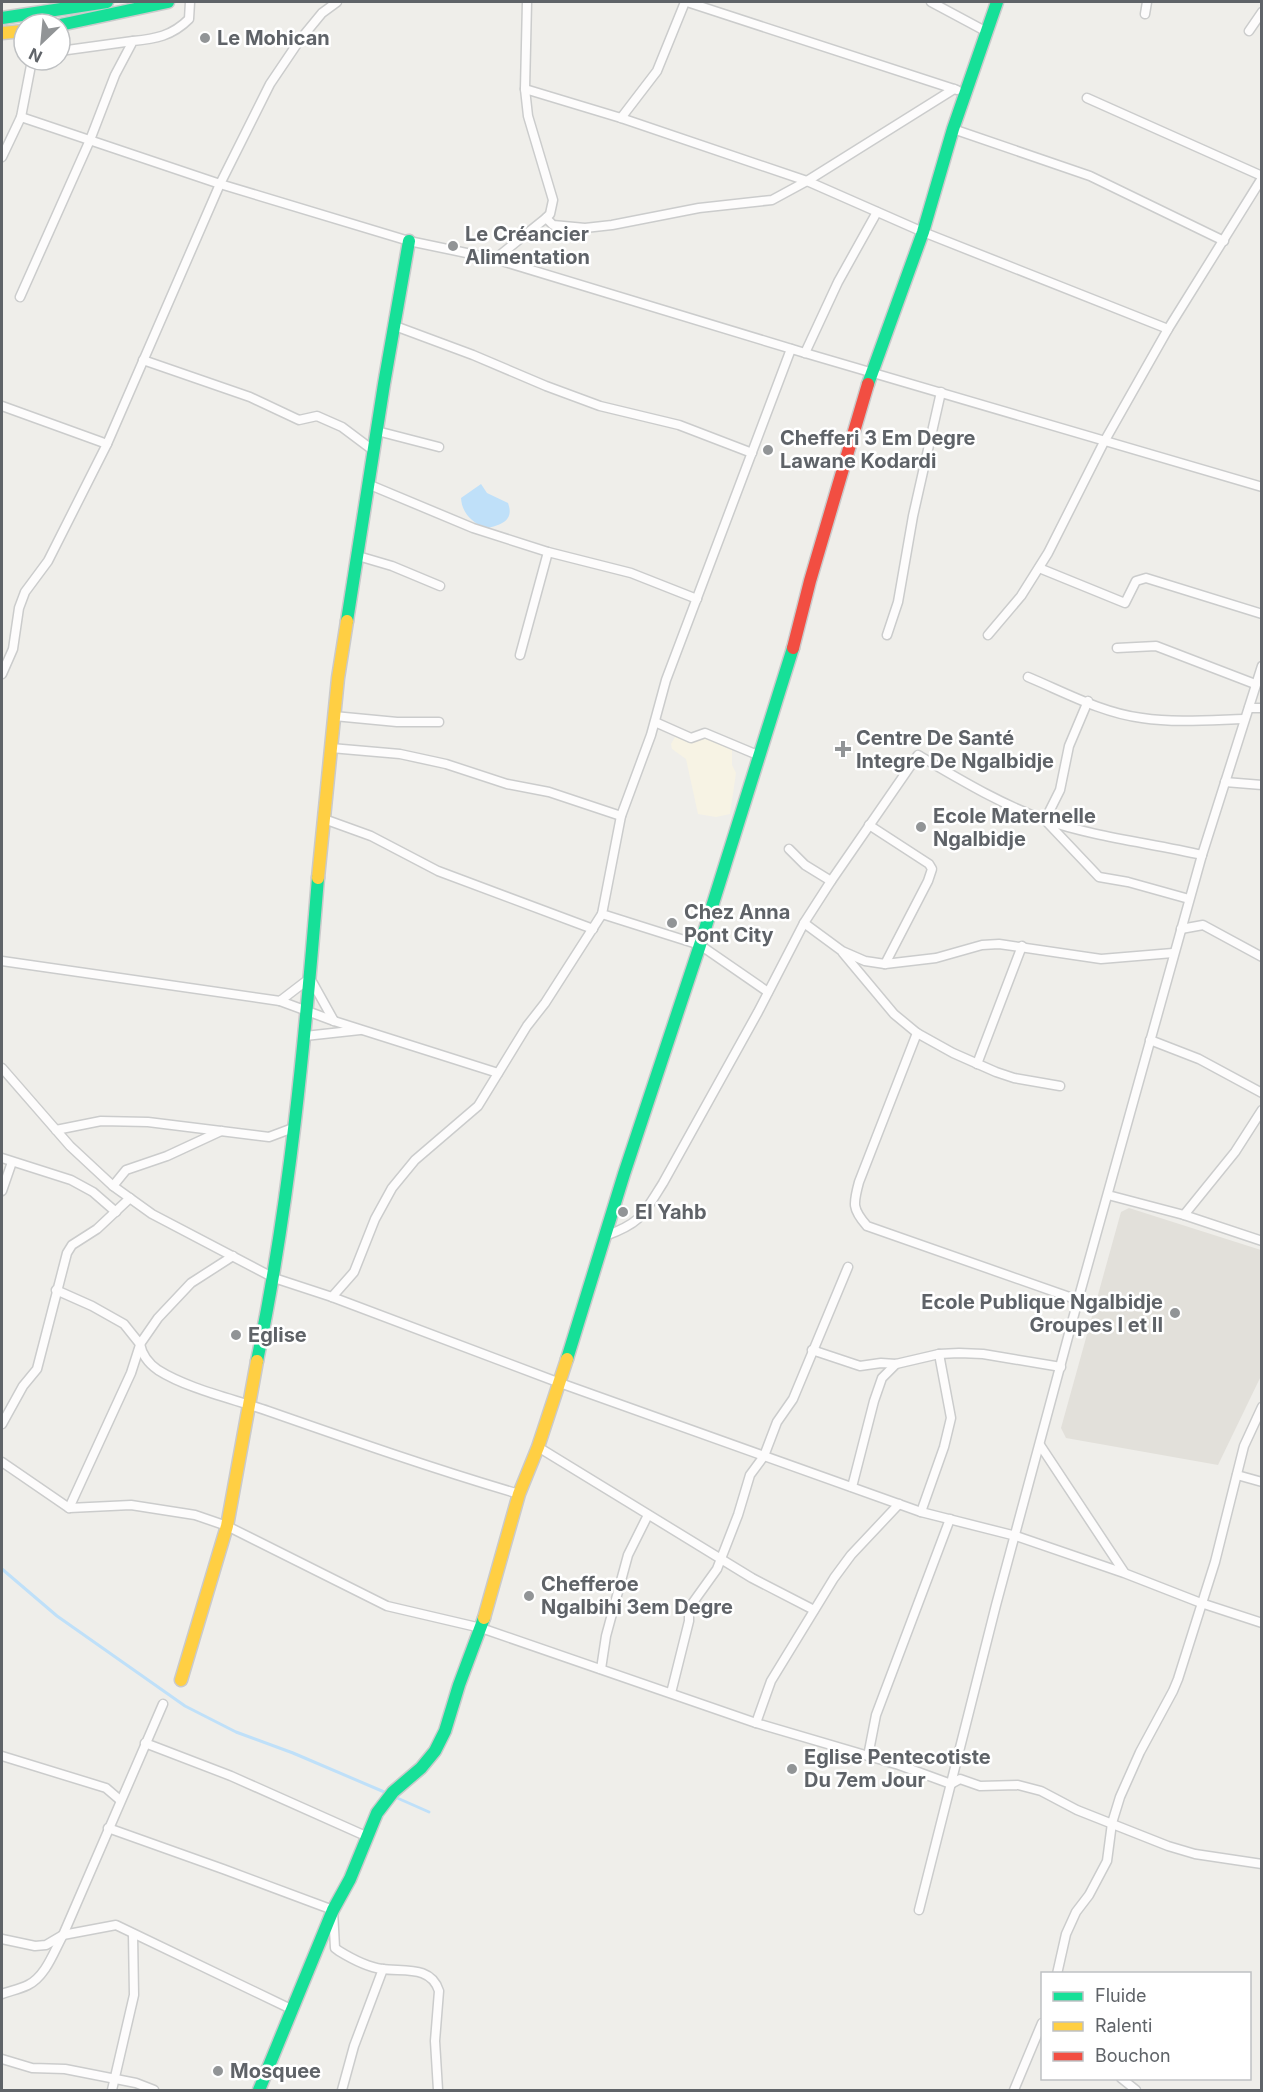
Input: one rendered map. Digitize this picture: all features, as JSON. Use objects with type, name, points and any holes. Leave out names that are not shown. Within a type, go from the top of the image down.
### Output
[{"type":"street","points":[[49,12],[107,2]]},
{"type":"street","points":[[72,22],[168,2]]},
{"type":"street","points":[[72,49],[133,41],[178,30],[189,19],[190,2]]},
{"type":"street","points":[[2,674],[13,649],[19,608],[25,592],[48,561],[107,444],[219,184],[270,84],[299,41],[322,13],[338,2]]},
{"type":"street","points":[[495,259],[550,214],[552,194],[528,116],[525,89],[527,2]]},
{"type":"street","points":[[621,118],[657,70],[686,2],[960,91]]},
{"type":"street","points":[[931,2],[987,32]]},
{"type":"street","points":[[259,2091],[333,1910],[350,1879],[377,1813],[385,1800],[421,1768],[435,1751],[445,1731],[459,1685],[482,1628],[519,1494],[560,1383],[605,1236],[788,672],[810,581],[871,372],[923,232],[953,129],[960,91],[987,32],[997,2]]},
{"type":"street","points":[[1145,14],[1147,2]]},
{"type":"street","points":[[1249,31],[1262,12]]},
{"type":"street","points":[[20,297],[90,140],[115,75],[133,41]]},
{"type":"street","points":[[2,157],[21,117],[31,72]]},
{"type":"street","points":[[525,89],[621,118],[807,181],[923,232],[1168,329]]},
{"type":"street","points":[[546,218],[553,225],[585,228],[699,208],[772,200],[960,91]]},
{"type":"street","points":[[988,634],[1021,596],[1048,553],[1104,442],[1168,329],[1224,242],[1262,177],[1087,98]]},
{"type":"street","points":[[21,117],[219,184],[409,241],[495,259],[791,349],[1262,487]]},
{"type":"street","points":[[953,129],[1076,170],[1224,242]]},
{"type":"street","points":[[2,144],[10,139]]},
{"type":"street","points":[[806,353],[838,282],[877,212]]},
{"type":"street","points":[[180,1680],[227,1526],[248,1404],[274,1278],[305,1036],[338,678],[409,241]]},
{"type":"street","points":[[395,326],[473,354],[546,386],[600,406],[679,425],[752,453]]},
{"type":"street","points":[[332,1297],[354,1272],[375,1219],[402,1174],[478,1106],[527,1026],[545,1003],[602,914],[621,816],[655,722],[666,680],[791,349]]},
{"type":"street","points":[[143,360],[250,397],[299,420],[317,416],[342,427],[374,451]]},
{"type":"street","points":[[887,635],[898,602],[913,516],[941,392]]},
{"type":"street","points":[[2,406],[107,444]]},
{"type":"street","points":[[377,431],[439,447]]},
{"type":"street","points":[[369,485],[473,528],[548,552],[631,573],[697,599]]},
{"type":"street","points":[[520,655],[548,552]]},
{"type":"street","points":[[358,556],[392,566],[440,586]]},
{"type":"street","points":[[1039,568],[1125,603],[1136,581],[1146,578],[1262,614]]},
{"type":"street","points":[[1118,648],[1156,646],[1255,684]]},
{"type":"street","points":[[919,1911],[996,1605],[1173,953],[1262,666]]},
{"type":"street","points":[[1028,677],[1110,711],[1142,718],[1244,719]]},
{"type":"street","points":[[1045,820],[1060,790],[1069,746],[1088,701]]},
{"type":"street","points":[[1249,708],[1262,708]]},
{"type":"street","points":[[334,716],[397,722],[439,722]]},
{"type":"street","points":[[655,722],[691,738],[705,733],[760,756]]},
{"type":"street","points":[[331,748],[400,754],[446,764],[507,784],[549,792],[621,816]]},
{"type":"street","points":[[605,1236],[637,1221],[663,1184],[804,923],[918,755],[982,791],[1045,820],[1094,833],[1202,855]]},
{"type":"street","points":[[1225,782],[1262,784]]},
{"type":"street","points":[[324,819],[370,836],[438,871],[593,929]]},
{"type":"street","points":[[1045,820],[1099,877],[1128,882],[1189,899]]},
{"type":"street","points":[[322,835],[338,825]]},
{"type":"street","points":[[870,825],[929,864],[932,869],[885,964]]},
{"type":"street","points":[[789,849],[805,865],[831,881]]},
{"type":"street","points":[[602,914],[700,945],[768,993]]},
{"type":"street","points":[[804,923],[842,951],[894,1014],[917,1033],[977,1064],[1014,1078],[1060,1086]]},
{"type":"street","points":[[1180,929],[1203,925],[1262,957]]},
{"type":"street","points":[[842,951],[865,960],[885,964],[936,958],[982,945],[999,944],[1101,959],[1173,953]]},
{"type":"street","points":[[977,1064],[1022,946]]},
{"type":"street","points":[[2,961],[280,1001],[306,1012],[498,1073]]},
{"type":"street","points":[[280,1001],[310,978]]},
{"type":"street","points":[[310,978],[334,1021]]},
{"type":"street","points":[[305,1036],[363,1030]]},
{"type":"street","points":[[917,1033],[858,1182],[855,1199],[856,1214],[867,1226],[1078,1300]]},
{"type":"street","points":[[1150,1040],[1199,1059],[1262,1093]]},
{"type":"street","points":[[2,1068],[70,1146],[113,1186],[152,1214],[274,1278],[332,1297],[560,1383],[898,1504],[1016,1536],[1262,1623]]},
{"type":"street","points":[[1184,1215],[1235,1152],[1262,1110]]},
{"type":"street","points":[[56,1130],[101,1121],[148,1122],[269,1137],[293,1128]]},
{"type":"street","points":[[113,1186],[126,1170],[167,1156],[222,1131]]},
{"type":"street","points":[[2,1158],[71,1180],[93,1192],[116,1212]]},
{"type":"street","points":[[2,1191],[12,1162]]},
{"type":"street","points":[[1108,1195],[1184,1215],[1262,1241]]},
{"type":"street","points":[[2,1424],[23,1386],[37,1369],[67,1253],[72,1245],[97,1228],[130,1198]]},
{"type":"street","points":[[69,1508],[130,1373],[140,1344],[158,1318],[191,1284],[233,1256]]},
{"type":"street","points":[[671,1693],[689,1621],[689,1608],[717,1569],[750,1476],[764,1456],[777,1422],[793,1399],[848,1267]]},
{"type":"street","points":[[56,1290],[124,1324],[140,1344],[142,1355],[157,1369],[209,1393],[248,1404],[434,1469],[519,1494]]},
{"type":"street","points":[[812,1350],[860,1366],[896,1364],[939,1354],[959,1353],[983,1354],[1061,1367]]},
{"type":"street","points":[[921,1512],[944,1447],[951,1418],[939,1354]]},
{"type":"street","points":[[880,1364],[882,1378]]},
{"type":"street","points":[[852,1487],[882,1378],[896,1364]]},
{"type":"street","points":[[1057,1972],[1066,1934],[1076,1912],[1089,1895],[1107,1861],[1112,1823],[1120,1797],[1140,1752],[1173,1691],[1215,1562],[1248,1436],[1262,1407]]},
{"type":"street","points":[[1040,1445],[1124,1573]]},
{"type":"street","points":[[538,1447],[752,1578],[814,1610]]},
{"type":"street","points":[[2,1462],[69,1508],[131,1505],[195,1515],[227,1526],[387,1606],[482,1628],[756,1723],[868,1756],[951,1784],[960,1779],[980,1786],[1018,1785],[1041,1791],[1077,1810],[1168,1846],[1195,1854],[1262,1864]]},
{"type":"street","points":[[1237,1475],[1262,1482]]},
{"type":"street","points":[[756,1723],[771,1681],[834,1578],[851,1555],[898,1504]]},
{"type":"street","points":[[601,1669],[606,1636],[628,1555],[648,1515]]},
{"type":"street","points":[[868,1756],[876,1715],[950,1519]]},
{"type":"street","points":[[2,1994],[28,1985],[38,1978],[47,1966],[63,1935],[163,1704]]},
{"type":"street","points":[[145,1743],[231,1776],[368,1837]]},
{"type":"street","points":[[2,1756],[106,1788],[120,1800]]},
{"type":"street","points":[[108,1828],[333,1910]]},
{"type":"street","points":[[333,1910],[335,1948],[363,1964],[383,1969],[420,1971],[437,1984],[439,1991],[435,2050],[438,2091]]},
{"type":"street","points":[[2,1940],[35,1946],[46,1945],[63,1935],[116,1926],[293,2010]]},
{"type":"street","points":[[112,2091],[134,1995],[133,1934]]},
{"type":"street","points":[[342,2091],[354,2046],[383,1969]]},
{"type":"street","points":[[1014,2091],[1041,2025]]},
{"type":"street","points":[[2,2059],[32,2068],[76,2071],[136,2083],[154,2091]]},
{"type":"street","points":[[1122,2080],[1136,2091]]},
{"type":"shaded area","points":[[676,735],[690,742],[703,738],[732,749],[732,765],[736,773],[730,814],[716,817],[698,814],[686,759],[672,749],[671,744]]},
{"type":"shaded area","points":[[1129,1208],[1261,1250],[1261,1376],[1218,1465],[1066,1438],[1061,1428],[1121,1212]]},
{"type":"water","points":[[481,484],[487,493],[508,503],[510,509],[504,522],[485,529],[468,516],[461,498]]},
{"type":"waterway","points":[[2,1569],[57,1616],[185,1706],[236,1732],[293,1753],[389,1794]]},
{"type":"waterway","points":[[395,1797],[429,1812]]},
{"type":"traffic: fast","points":[[2,18],[107,2]]},
{"type":"traffic: fast","points":[[72,22],[168,2]]},
{"type":"traffic: fast","points":[[868,384],[923,232],[953,129],[997,2]]},
{"type":"traffic: fast","points":[[347,621],[409,241]]},
{"type":"traffic: fast","points":[[567,1359],[793,648]]},
{"type":"traffic: fast","points":[[257,1361],[279,1241],[295,1121],[318,878]]},
{"type":"traffic: fast","points":[[259,2090],[333,1910],[350,1879],[377,1813],[393,1792],[421,1768],[435,1751],[445,1731],[484,1618]]},
{"type":"traffic: slow","points":[[2,33],[12,32]]},
{"type":"traffic: slow","points":[[318,878],[338,678],[347,621]]},
{"type":"traffic: slow","points":[[484,1618],[519,1494],[538,1447],[567,1359]]},
{"type":"traffic: slow","points":[[181,1680],[227,1526],[257,1361]]},
{"type":"traffic: jam","points":[[793,648],[810,581],[868,384]]},
{"type":"place","name":"Le Mohican","points":[[205,38]]},
{"type":"place","name":"Le Créancier Alimentation","points":[[453,246]]},
{"type":"place","name":"Chefferi 3 Em Degre Lawane Kodardi","points":[[768,450]]},
{"type":"place","name":"Centre De Santé Integre De Ngalbidje","points":[[843,749]]},
{"type":"place","name":"Ecole Maternelle Ngalbidje","points":[[921,827]]},
{"type":"place","name":"Chez Anna Pont City","points":[[672,923]]},
{"type":"place","name":"El Yahb","points":[[623,1212]]},
{"type":"place","name":"Ecole Publique Ngalbidje Groupes I et II","points":[[1175,1313]]},
{"type":"place","name":"Eglise","points":[[236,1335]]},
{"type":"place","name":"Chefferoe Ngalbihi 3em Degre","points":[[529,1596]]},
{"type":"place","name":"Eglise Pentecotiste Du 7em Jour","points":[[792,1769]]},
{"type":"place","name":"Mosquee","points":[[218,2071]]}]
